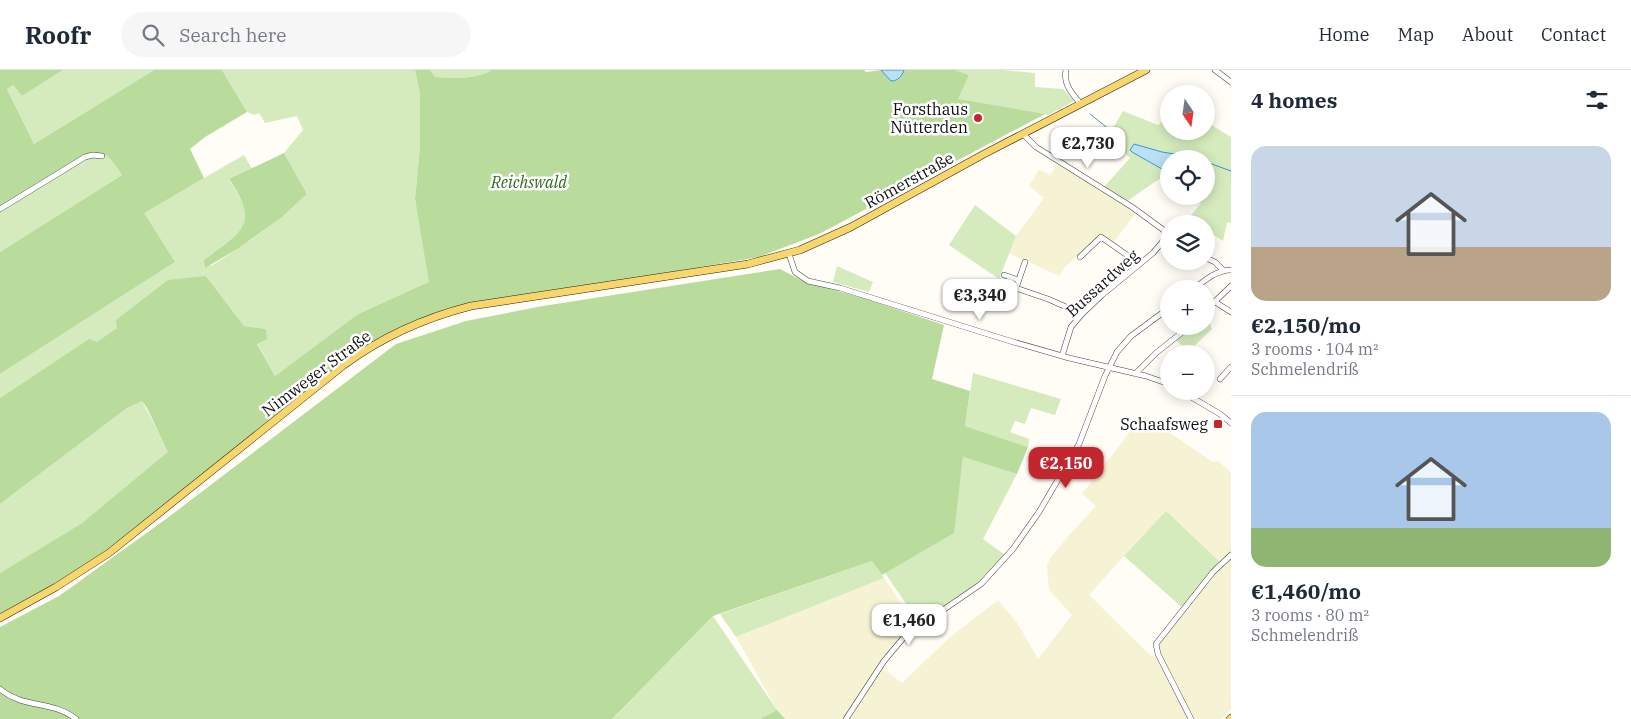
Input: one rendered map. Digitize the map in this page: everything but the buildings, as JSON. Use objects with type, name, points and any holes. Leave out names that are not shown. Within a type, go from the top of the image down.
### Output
[{"type":"main road","name":"Römerstraße","points":[[789,254],[851,227],[1022,134],[1146,70]]},
{"type":"main road","name":"Nimweger Straße","points":[[0,618],[56,588],[109,553],[344,365],[377,343],[407,327],[440,314],[471,306],[748,264],[789,254]]},
{"type":"street","points":[[1066,70],[1064,77],[1067,86],[1081,104]]},
{"type":"street","points":[[1215,70],[1231,82]]},
{"type":"street","points":[[1022,134],[1036,147],[1160,228]]},
{"type":"street","points":[[0,209],[85,157],[93,155],[102,156]]},
{"type":"street","points":[[1080,257],[1101,237],[1140,264]]},
{"type":"street","name":"Bussardweg","points":[[1062,356],[1071,327],[1082,314],[1153,253],[1160,245]]},
{"type":"street","points":[[789,254],[795,272],[808,281],[840,288],[1062,356],[1160,380]]},
{"type":"street","points":[[1025,262],[1016,288],[1082,314]]},
{"type":"street","points":[[1215,262],[1223,270]]},
{"type":"street","points":[[1206,280],[1223,270],[1231,270]]},
{"type":"street","points":[[1004,275],[1018,280]]},
{"type":"street","points":[[1231,286],[1215,302],[1231,312]]},
{"type":"street","points":[[846,719],[895,646],[916,628],[981,584],[1024,535],[1054,490],[1079,444],[1105,376],[1122,345],[1160,316]]},
{"type":"street","points":[[1136,374],[1177,335]]},
{"type":"street","points":[[1220,380],[1231,367]]},
{"type":"street","points":[[1196,400],[1230,420]]},
{"type":"street","points":[[1191,719],[1158,654],[1156,644],[1213,572],[1231,556]]},
{"type":"street","points":[[0,689],[9,696],[27,703],[54,707],[76,719]]},
{"type":"shaded area","points":[[1060,160],[1137,212],[1113,243],[1101,235],[1065,267],[1059,276],[1008,253],[1016,236],[1044,198],[1029,186],[1039,170],[1050,175]]},
{"type":"shaded area","points":[[1143,415],[1213,462],[1218,461],[1231,472],[1231,709],[1221,719],[846,719],[880,666],[902,683],[950,637],[998,600],[1018,624],[1038,659],[1072,615],[1049,590],[1047,566],[1050,558],[1096,506],[1082,494]],"holes":[[[1167,511],[1196,592],[1156,644],[1158,654],[1151,656],[1089,595]]]},
{"type":"shaded area","points":[[884,578],[916,624],[882,660],[844,719],[785,719],[777,710],[736,637]]},
{"type":"green space","points":[[0,70],[63,70],[22,96],[13,85],[7,89],[34,144],[154,70],[222,70],[247,112],[205,137],[190,149],[204,178],[144,213],[175,262],[0,374],[0,252],[122,175],[107,156],[97,153],[83,155],[0,205]]},
{"type":"green space","points":[[63,70],[154,70],[34,144],[7,89],[13,85],[22,96]]},
{"type":"green space","points":[[222,70],[415,70],[420,93],[420,147],[415,199],[430,282],[358,314],[275,376],[257,343],[266,329],[244,326],[206,276],[117,328],[97,343],[88,340],[0,398],[0,374],[175,262],[143,213],[244,155],[252,169],[229,180],[239,195],[244,208],[245,218],[237,234],[204,260],[211,266],[261,233],[307,194],[284,153],[303,130],[297,116],[265,123],[259,113],[254,115],[247,112]]},
{"type":"green space","name":"Reichswald","points":[[415,70],[430,70],[435,77],[457,78],[471,77],[492,70],[864,70],[866,72],[881,70],[892,81],[900,78],[904,70],[955,70],[969,75],[958,99],[1045,114],[819,234],[759,257],[471,306],[377,343],[158,514],[56,587],[0,615],[0,573],[82,523],[168,452],[142,401],[127,408],[0,504],[0,398],[89,339],[97,342],[117,328],[116,320],[168,280],[206,276],[244,326],[266,329],[267,339],[257,344],[275,376],[358,314],[429,282],[415,199],[420,147],[420,93]]},
{"type":"green space","points":[[430,70],[492,70],[471,77],[457,78],[435,77]]},
{"type":"green space","points":[[955,70],[1003,70],[1035,73],[1035,87],[1063,89],[1074,101],[1048,115],[957,99],[969,75]]},
{"type":"green space","points":[[1123,111],[1158,125],[1160,123],[1160,140],[1215,140],[1215,127],[1231,137],[1231,223],[1227,222],[1223,241],[1215,236],[1215,215],[1191,215],[1199,205],[1215,205],[1215,150],[1160,150],[1160,180],[1126,202],[1103,188],[1130,158],[1108,137]]},
{"type":"green space","points":[[94,153],[108,157],[122,175],[0,252],[0,205],[83,155]]},
{"type":"green space","points":[[284,153],[307,194],[282,217],[239,248],[205,268],[204,260],[237,234],[245,218],[244,207],[229,179]]},
{"type":"green space","points":[[975,205],[1016,236],[999,279],[949,245]]},
{"type":"green space","points":[[837,266],[873,282],[869,292],[833,282]]},
{"type":"green space","points":[[780,269],[805,282],[866,299],[944,325],[932,379],[970,391],[965,426],[1028,447],[1017,474],[963,457],[954,533],[882,575],[872,561],[713,616],[612,719],[0,719],[0,627],[59,596],[166,519],[396,344],[466,321],[543,306]]},
{"type":"green space","points":[[1180,335],[1206,335],[1195,345],[1181,345],[1175,339]]},
{"type":"green space","points":[[973,373],[1061,399],[1055,415],[1031,408],[1025,424],[1015,421],[1010,432],[1029,439],[1028,447],[965,426]]},
{"type":"green space","points":[[142,401],[169,452],[82,523],[0,573],[0,504],[127,408]]},
{"type":"green space","points":[[963,457],[1017,474],[983,539],[1005,555],[982,580],[919,623],[885,573],[953,533]]},
{"type":"green space","points":[[1166,511],[1222,564],[1184,609],[1124,556]]},
{"type":"green space","points":[[872,561],[884,578],[736,637],[720,614]]},
{"type":"green space","points":[[713,616],[777,710],[760,719],[612,719]]},
{"type":"green space","points":[[777,710],[785,719],[760,719]]},
{"type":"water","points":[[881,70],[904,70],[899,78],[891,81]]},
{"type":"water","points":[[1134,144],[1160,151],[1160,168],[1132,152],[1130,150]]},
{"type":"waterway","points":[[1090,114],[1110,130]]},
{"type":"waterway","points":[[1215,165],[1231,171]]},
{"type":"place","name":"Forsthaus Nütterden","points":[[978,118]]},
{"type":"place","name":"Schaafsweg","points":[[1218,424]]}]
